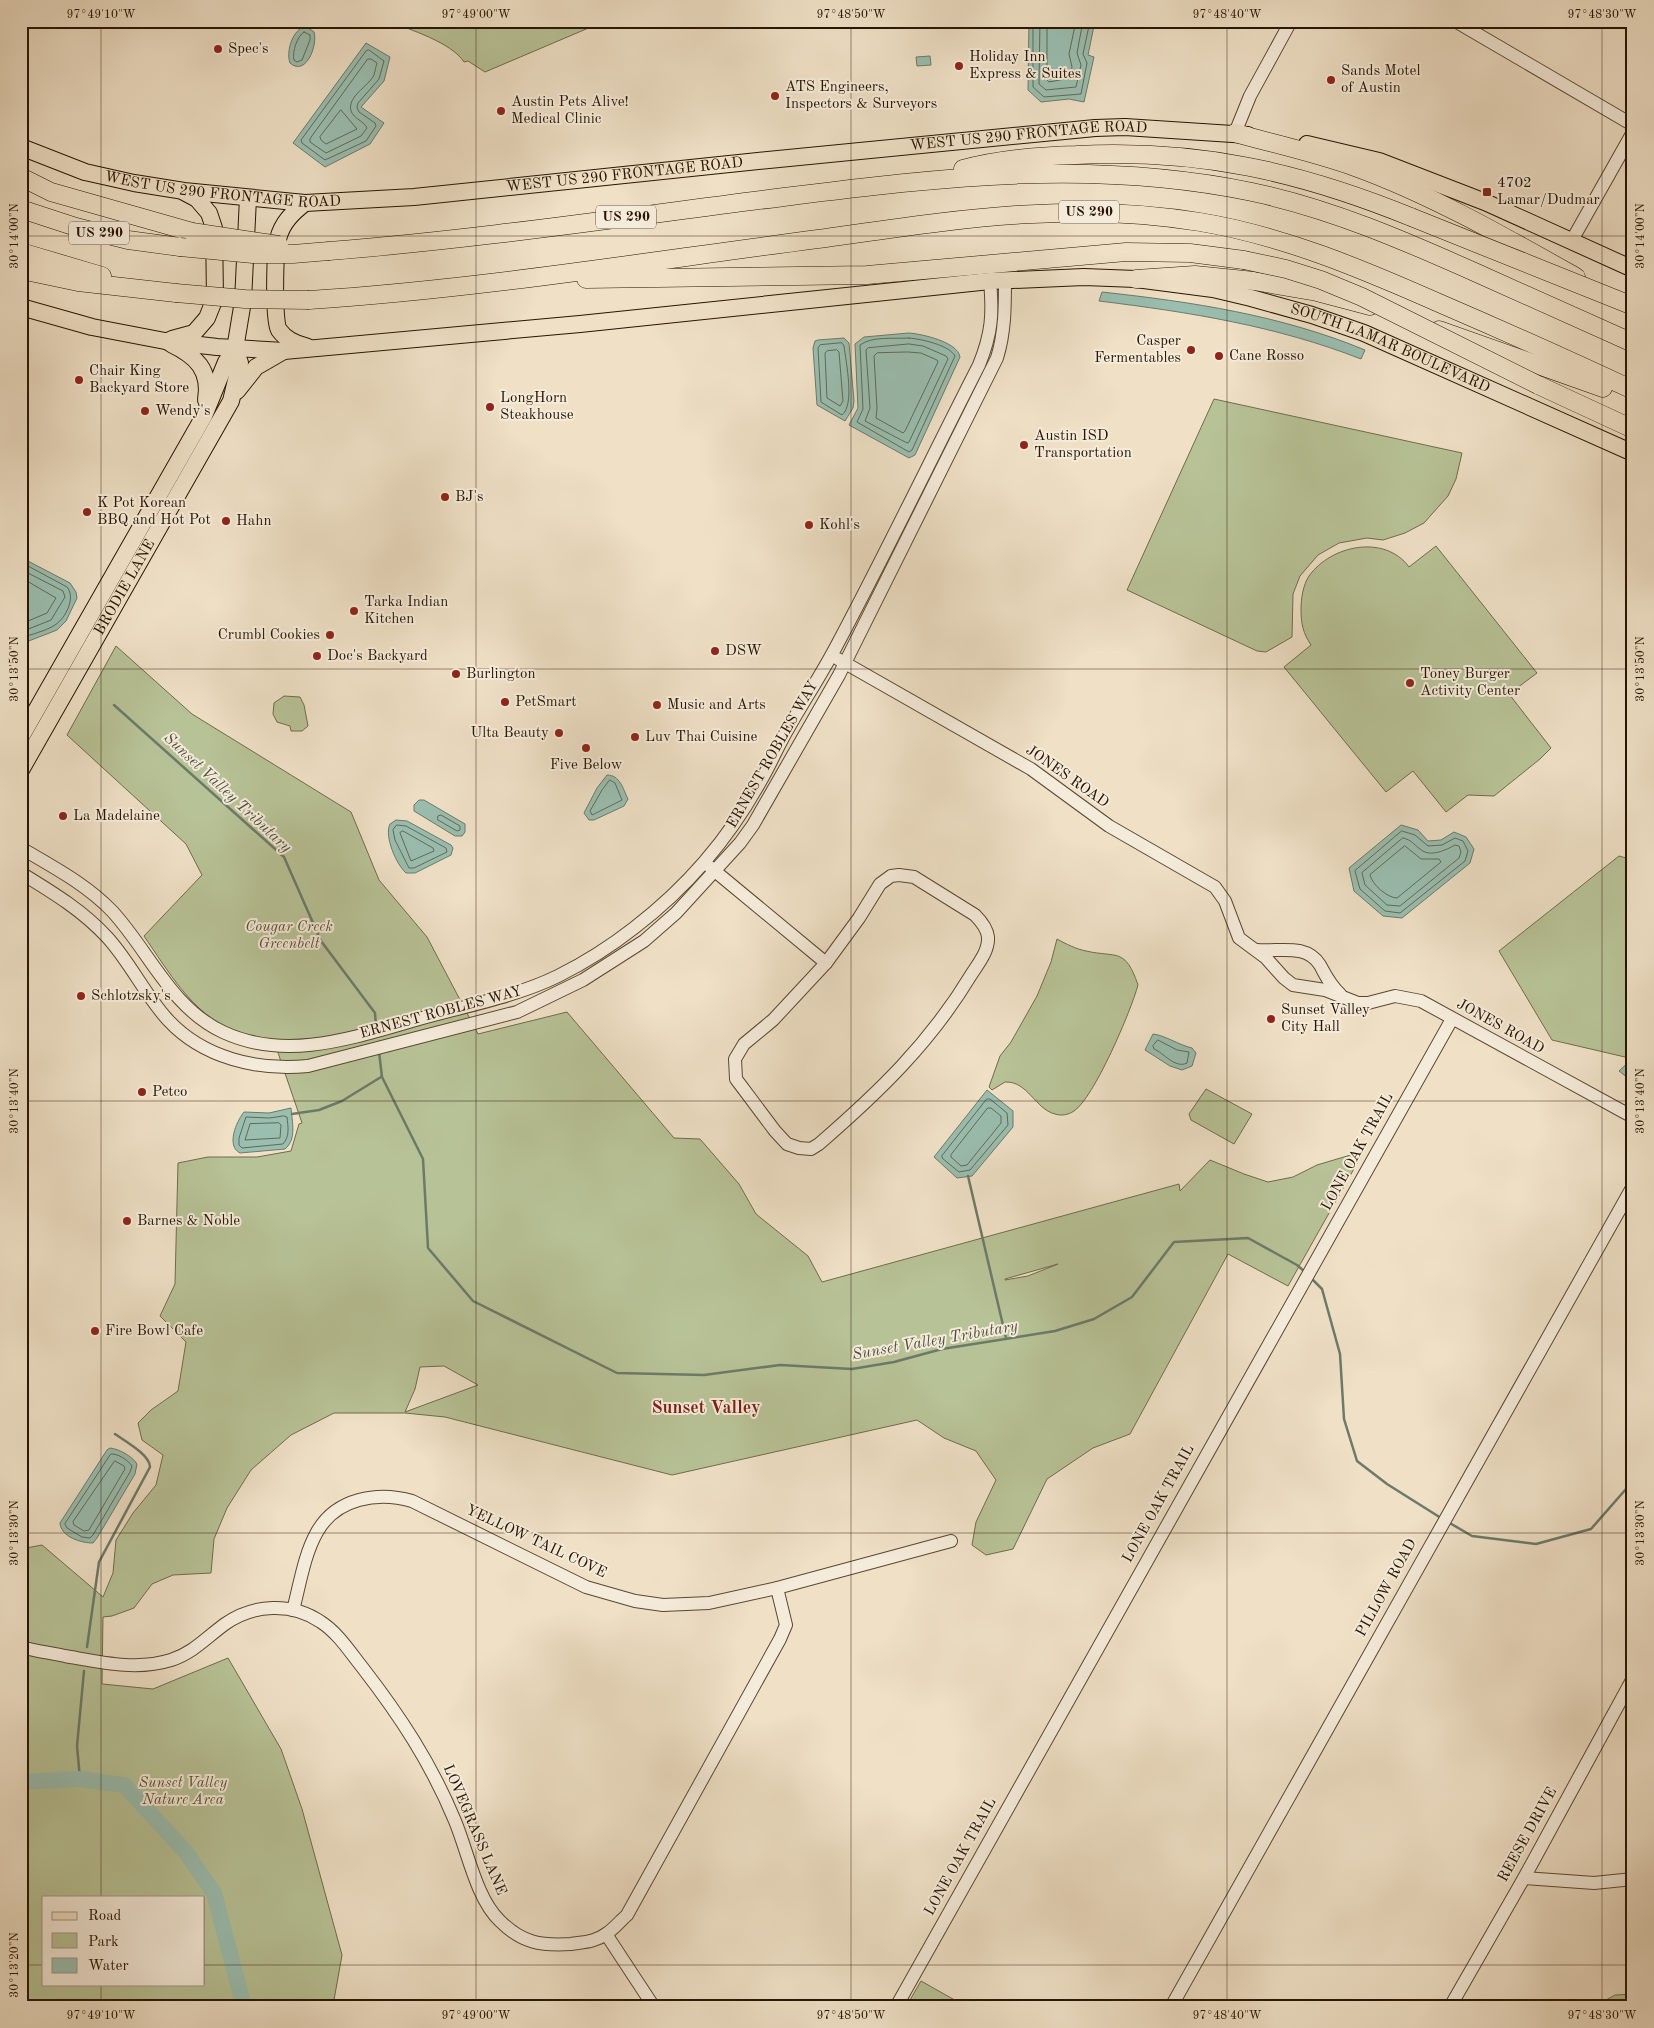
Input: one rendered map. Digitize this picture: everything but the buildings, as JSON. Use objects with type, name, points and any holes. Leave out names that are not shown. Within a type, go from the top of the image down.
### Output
[{"type":"highway","points":[[1235,133],[1354,167],[1410,189],[1534,253],[1633,308]]},
{"type":"highway","points":[[922,180],[987,163],[1101,153],[1153,154],[1210,159],[1260,168],[1313,181],[1368,200],[1633,308]]},
{"type":"highway","name":"US 290","points":[[21,209],[76,227],[128,240],[253,254],[293,254],[417,243],[922,180],[1075,172],[1141,176],[1254,192],[1344,217],[1382,231],[1633,343]]},
{"type":"highway","points":[[21,177],[51,192],[192,232],[329,251]]},
{"type":"highway","name":"US 290","points":[[21,252],[144,288],[176,293],[245,299],[309,300],[380,295],[516,279],[990,216],[1075,212],[1141,215],[1201,222],[1331,257],[1633,390]]},
{"type":"highway","points":[[516,279],[867,274],[1126,252],[1190,253],[1244,260],[1295,272],[1362,297],[1538,385],[1633,429]]},
{"type":"highway","points":[[21,270],[78,282],[144,288]]},
{"type":"highway","points":[[1136,279],[1195,274],[1254,281],[1317,292],[1377,308],[1544,365],[1633,399]]},
{"type":"main road","name":"WEST US 290 FRONTAGE ROAD","points":[[21,147],[85,172],[184,192],[305,203],[414,197],[1095,128],[1125,127],[1235,133]]},
{"type":"main road","points":[[1235,133],[1308,144],[1379,161],[1485,202],[1633,269]]},
{"type":"main road","points":[[165,340],[194,333],[207,318],[215,298],[214,228],[209,213],[197,199],[184,192]]},
{"type":"main road","name":"BRODIE LANE","points":[[21,737],[204,416],[226,362],[235,349],[243,300],[248,198]]},
{"type":"main road","points":[[305,203],[292,213],[284,224],[278,240],[275,314],[278,329],[290,342],[316,349]]},
{"type":"main road","points":[[21,307],[92,327],[165,340],[235,349],[284,351],[580,324],[997,280],[1136,279]]},
{"type":"main road","name":"SOUTH LAMAR BOULEVARD","points":[[1136,279],[1213,290],[1251,298],[1296,310],[1364,333],[1633,453]]},
{"type":"main road","points":[[165,340],[188,352],[202,367],[206,376],[208,391],[204,416]]},
{"type":"main road","name":"BRODIE LANE","points":[[21,770],[231,401],[240,363],[235,349]]},
{"type":"main road","points":[[231,401],[245,379],[256,367],[284,351]]},
{"type":"main road","points":[[84,660],[86,644],[108,598],[104,591]]},
{"type":"street","points":[[1235,133],[1250,96],[1291,21]]},
{"type":"street","points":[[1455,21],[1633,125]]},
{"type":"street","points":[[1572,242],[1633,132]]},
{"type":"street","name":"ERNEST ROBLES WAY","points":[[21,848],[75,879],[102,902],[128,931],[179,1000],[199,1018],[223,1032],[264,1044],[291,1047],[327,1044],[399,1025],[515,992],[556,976],[595,955],[634,929],[704,862],[729,833],[761,781],[786,730],[831,655],[979,365],[988,342],[997,280]]},
{"type":"street","name":"ERNEST ROBLES WAY","points":[[21,873],[61,898],[87,918],[120,953],[168,1020],[197,1043],[215,1053],[254,1065],[293,1068],[308,1066],[517,1012],[583,980],[616,961],[654,933],[676,913],[740,843],[753,824],[831,689],[997,358],[1005,323],[997,280]]},
{"type":"street","points":[[894,533],[907,539]]},
{"type":"street","points":[[855,609],[868,616]]},
{"type":"street","name":"JONES ROAD","points":[[831,655],[1031,769],[1109,826],[1215,887],[1225,901],[1238,938],[1245,944],[1258,950],[1293,985],[1325,990],[1358,1003],[1368,1003],[1395,996],[1421,1001],[1633,1117]]},
{"type":"street","points":[[704,862],[826,962]]},
{"type":"street","points":[[892,876],[914,877],[974,915],[980,920],[987,932],[986,948],[963,988],[939,1024],[909,1059],[874,1096],[819,1144],[811,1149],[798,1148],[787,1144],[775,1131],[736,1079],[735,1059],[744,1044],[773,1020],[826,962],[859,918],[880,884],[892,876]]},
{"type":"street","points":[[1258,950],[1306,952],[1316,959],[1332,986],[1346,999]]},
{"type":"street","name":"LONE OAK TRAIL","points":[[896,2007],[1452,1018]]},
{"type":"street","name":"PILLOW ROAD","points":[[1171,2007],[1633,1186]]},
{"type":"street","name":"YELLOW TAIL COVE","points":[[293,1610],[308,1556],[318,1530],[328,1518],[352,1502],[383,1495],[412,1500],[586,1587],[635,1601],[663,1605],[709,1603],[777,1588],[952,1541]]},
{"type":"street","name":"LOVEGRASS LANE","points":[[21,1647],[132,1666],[171,1660],[201,1644],[225,1624],[248,1612],[269,1608],[293,1610],[321,1622],[342,1642],[404,1724],[438,1783],[456,1822],[485,1902],[499,1920],[514,1933],[530,1941],[547,1946],[590,1942],[606,1934],[627,1915],[780,1639],[786,1625],[783,1606],[777,1588]]},
{"type":"street","name":"REESE DRIVE","points":[[1450,2007],[1524,1878],[1633,1678]]},
{"type":"street","points":[[1524,1878],[1594,1883],[1633,1879]]},
{"type":"street","points":[[606,1934],[654,2007]]},
{"type":"green space","points":[[389,21],[605,21],[485,72],[468,61],[464,62],[450,48]]},
{"type":"green space","points":[[1214,399],[1462,453],[1456,479],[1448,496],[1424,523],[1405,533],[1383,540],[1367,538],[1339,543],[1318,555],[1300,576],[1293,594],[1292,637],[1266,652],[1257,651],[1127,590]]},
{"type":"green space","name":"Toney Burger Activity Center","points":[[1436,546],[1537,673],[1509,694],[1551,748],[1494,796],[1468,795],[1446,812],[1413,771],[1386,792],[1284,667],[1311,645],[1302,624],[1301,601],[1309,576],[1319,565],[1344,551],[1358,547],[1373,547],[1386,550],[1399,557],[1409,567]]},
{"type":"green space","points":[[116,646],[192,714],[351,812],[379,880],[427,937],[478,1034],[567,1012],[674,1138],[700,1139],[739,1184],[756,1214],[808,1256],[822,1282],[1179,1184],[1180,1191],[1210,1160],[1268,1182],[1293,1177],[1317,1165],[1364,1151],[1288,1286],[1228,1254],[1130,1434],[1093,1448],[1047,1479],[1013,1549],[986,1555],[972,1545],[976,1522],[996,1480],[976,1451],[944,1438],[917,1420],[672,1475],[445,1417],[405,1413],[334,1413],[291,1435],[251,1470],[227,1508],[214,1539],[211,1573],[173,1575],[152,1584],[134,1608],[112,1616],[103,1617],[102,1684],[153,1689],[228,1658],[281,1749],[302,1809],[342,1955],[334,2000],[351,2007],[21,2007],[21,1549],[42,1545],[103,1597],[113,1573],[116,1540],[133,1513],[156,1485],[163,1455],[142,1440],[138,1423],[151,1410],[178,1391],[186,1342],[160,1316],[175,1284],[178,1163],[208,1157],[257,1157],[291,1151],[299,1124],[302,1123],[274,1041],[233,1031],[205,1013],[182,990],[144,936],[202,875],[186,844],[67,735]],"holes":[[[1058,1264],[1028,1276],[1005,1280]],[[444,1366],[478,1385],[405,1412],[415,1389],[420,1367]]]},
{"type":"green space","points":[[284,696],[300,697],[304,705],[308,726],[302,731],[291,731],[290,726],[277,722],[273,714],[274,703]]},
{"type":"green space","points":[[1619,856],[1633,860],[1633,1051],[1625,1057],[1552,1040],[1499,951]]},
{"type":"green space","points":[[1057,939],[1082,950],[1119,956],[1129,965],[1138,985],[1120,1033],[1101,1072],[1082,1103],[1074,1111],[1062,1115],[1048,1111],[1026,1090],[1013,1083],[1005,1082],[992,1090],[989,1087],[1000,1056],[1011,1042],[1037,996],[1051,962]]},
{"type":"green space","points":[[1206,1089],[1252,1114],[1234,1144],[1191,1120],[1189,1114]]},
{"type":"green space","points":[[921,1981],[967,2007],[906,2007]]},
{"type":"green space","points":[[1633,1994],[1633,2007],[1593,2007],[1615,1995]]},
{"type":"water","points":[[1029,21],[1095,21],[1088,55],[1094,57],[1084,102],[1069,99],[1041,102],[1028,90]]},
{"type":"water","points":[[303,27],[307,27],[314,32],[314,44],[310,58],[306,63],[296,66],[290,63],[289,48],[296,33]]},
{"type":"water","points":[[366,43],[390,57],[384,81],[361,107],[384,123],[370,144],[325,167],[293,143]]},
{"type":"water","points":[[930,56],[931,65],[917,66],[916,57]]},
{"type":"water","points":[[1102,292],[1170,300],[1268,319],[1333,338],[1365,350],[1361,359],[1329,347],[1265,329],[1199,315],[1099,301]]},
{"type":"water","points":[[909,333],[930,337],[946,343],[958,352],[960,357],[915,455],[909,458],[849,425],[858,408],[855,344],[864,337]]},
{"type":"water","points":[[844,338],[849,343],[854,401],[853,408],[845,421],[817,405],[813,348],[815,341],[818,340]]},
{"type":"water","points":[[26,560],[70,583],[76,592],[77,598],[66,621],[57,630],[21,644],[21,565]]},
{"type":"water","points":[[607,775],[618,780],[628,799],[624,806],[594,820],[589,820],[584,813],[597,788]]},
{"type":"water","points":[[419,800],[424,800],[465,824],[465,832],[462,836],[455,836],[414,811],[414,805]]},
{"type":"water","points":[[396,820],[407,821],[451,845],[453,848],[451,855],[415,873],[406,873],[395,857],[390,842],[390,824]]},
{"type":"water","points":[[1401,825],[1418,830],[1428,841],[1441,840],[1454,832],[1466,837],[1474,849],[1470,863],[1402,918],[1383,916],[1354,891],[1349,868]]},
{"type":"water","points":[[1153,1034],[1192,1048],[1196,1053],[1192,1066],[1182,1070],[1170,1066],[1145,1050]]},
{"type":"water","points":[[1633,1058],[1633,1082],[1619,1071]]},
{"type":"water","points":[[987,1090],[1013,1111],[1013,1127],[972,1176],[957,1178],[934,1157]]},
{"type":"water","points":[[291,1108],[292,1135],[289,1145],[285,1149],[240,1153],[236,1150],[233,1140],[234,1134],[244,1112],[269,1113]]},
{"type":"water","points":[[110,1448],[125,1453],[135,1461],[137,1464],[135,1474],[97,1538],[93,1543],[83,1542],[72,1538],[64,1532],[60,1523]]},
{"type":"waterway","name":"Sunset Valley Tributary","points":[[114,705],[284,857],[321,941],[375,1013],[376,1027]]},
{"type":"waterway","name":"Sunset Valley Tributary","points":[[379,1052],[382,1077],[423,1159],[428,1248],[473,1301],[617,1373],[704,1375],[780,1365],[852,1369],[894,1362],[942,1349],[1055,1331],[1094,1319],[1132,1297],[1174,1242],[1248,1238],[1297,1265],[1305,1272]]},
{"type":"waterway","points":[[292,1114],[319,1110],[342,1101],[381,1077]]},
{"type":"waterway","points":[[968,1176],[1006,1338]]},
{"type":"waterway","name":"Sunset Valley Tributary","points":[[1311,1278],[1322,1289],[1340,1354],[1344,1419],[1357,1461],[1387,1484],[1441,1518]]},
{"type":"waterway","points":[[87,1647],[99,1562],[150,1467],[149,1462],[142,1453],[115,1434]]},
{"type":"waterway","name":"Sunset Valley Tributary","points":[[1448,1522],[1472,1536],[1536,1544],[1591,1529],[1633,1481]]},
{"type":"waterway","points":[[80,1779],[77,1746],[84,1671]]},
{"type":"waterway","points":[[21,1782],[80,1779],[124,1785],[185,1851],[214,1893],[243,2003],[246,2007]]},
{"type":"place","name":"Spec's","points":[[218,49]]},
{"type":"place","name":"Holiday Inn Express & Suites","points":[[959,66]]},
{"type":"place","name":"Sands Motel of Austin","points":[[1331,80]]},
{"type":"place","name":"ATS Engineers, Inspectors & Surveyors","points":[[775,96]]},
{"type":"place","name":"Austin Pets Alive! Medical Clinic","points":[[501,111]]},
{"type":"place","name":"4702 Lamar/Dudmar","points":[[1487,192]]},
{"type":"place","name":"Casper Fermentables","points":[[1191,350]]},
{"type":"place","name":"Cane Rosso","points":[[1219,356]]},
{"type":"place","name":"Chair King Backyard Store","points":[[79,380]]},
{"type":"place","name":"LongHorn Steakhouse","points":[[490,407]]},
{"type":"place","name":"Wendy's","points":[[145,411]]},
{"type":"place","name":"Austin ISD Transportation","points":[[1024,445]]},
{"type":"place","name":"BJ's","points":[[445,497]]},
{"type":"place","name":"K Pot Korean BBQ and Hot Pot","points":[[87,512]]},
{"type":"place","name":"Hahn","points":[[226,521]]},
{"type":"place","name":"Kohl's","points":[[809,525]]},
{"type":"place","name":"Tarka Indian Kitchen","points":[[354,611]]},
{"type":"place","name":"Crumbl Cookies","points":[[330,635]]},
{"type":"place","name":"DSW","points":[[715,651]]},
{"type":"place","name":"Doc's Backyard","points":[[317,656]]},
{"type":"place","name":"Burlington","points":[[456,674]]},
{"type":"place","name":"Toney Burger Activity Center","points":[[1410,683]]},
{"type":"place","name":"PetSmart","points":[[505,702]]},
{"type":"place","name":"Music and Arts","points":[[657,705]]},
{"type":"place","name":"Ulta Beauty","points":[[559,733]]},
{"type":"place","name":"Luv Thai Cuisine","points":[[635,737]]},
{"type":"place","name":"Five Below","points":[[586,748]]},
{"type":"place","name":"La Madelaine","points":[[63,816]]},
{"type":"place","name":"Schlotzsky's","points":[[81,996]]},
{"type":"place","name":"Sunset Valley City Hall","points":[[1271,1019]]},
{"type":"place","name":"Petco","points":[[142,1092]]},
{"type":"place","name":"Barnes & Noble","points":[[127,1221]]},
{"type":"place","name":"Fire Bowl Cafe","points":[[95,1331]]},
{"type":"district","name":"Sunset Valley","points":[[706,1408]]},
{"type":"park label","name":"Cougar Creek Greenbelt","points":[[289,936]]},
{"type":"park label","name":"Sunset Valley Nature Area","points":[[183,1792]]}]
